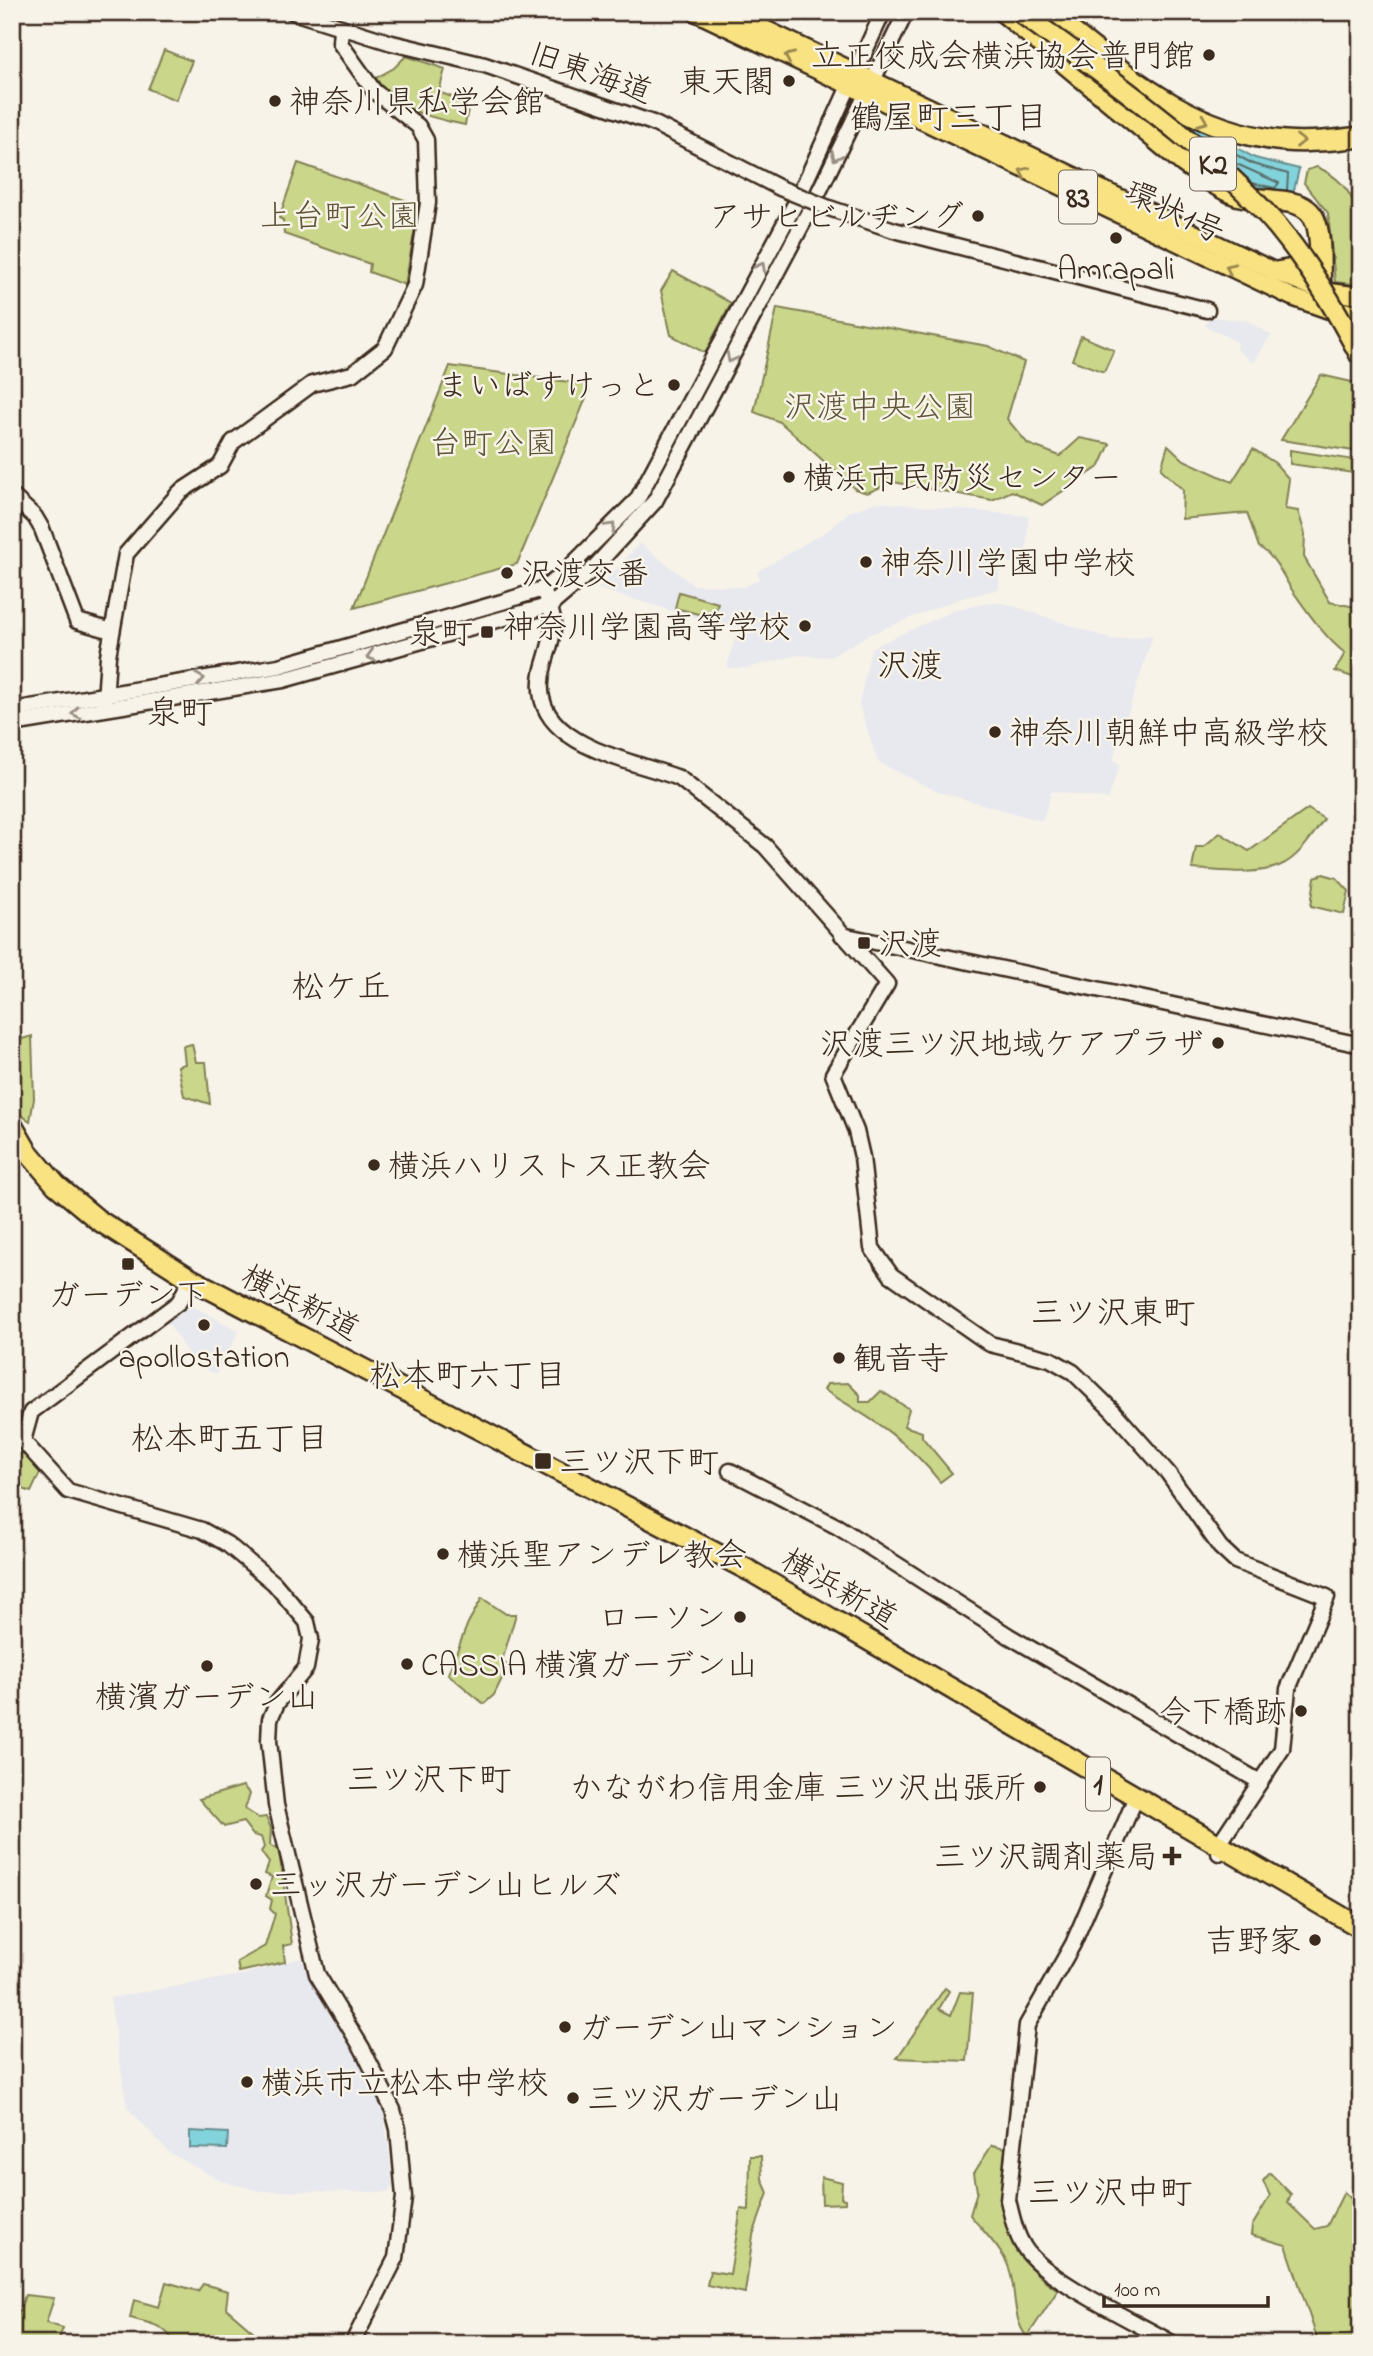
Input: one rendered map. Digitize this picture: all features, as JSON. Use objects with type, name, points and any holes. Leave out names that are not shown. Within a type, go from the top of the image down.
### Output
[{"type":"highway","points":[[1003,12],[1184,163],[1224,189],[1244,198],[1292,202],[1307,209],[1316,222],[1322,291],[1329,310]]},
{"type":"highway","name":"K2","points":[[1020,12],[1175,132],[1262,210],[1312,272],[1361,357]]},
{"type":"highway","name":"K2","points":[[1033,12],[1167,118],[1267,206],[1317,268],[1361,344]]},
{"type":"highway","points":[[1047,12],[1170,105],[1203,122],[1239,133],[1288,141],[1361,137]]},
{"type":"highway","points":[[1276,272],[1304,267],[1319,250]]},
{"type":"highway","name":"横浜新道","points":[[12,1125],[27,1151],[56,1185],[90,1214],[188,1284]]},
{"type":"highway","name":"横浜新道","points":[[12,1148],[79,1217],[109,1241],[750,1571],[1134,1801],[1361,1927]]},
{"type":"highway","name":"横浜新道","points":[[1219,1849],[1361,1939]]},
{"type":"main road","name":"環状1号","points":[[695,12],[853,79]]},
{"type":"main road","name":"環状1号","points":[[729,12],[869,87],[1296,290]]},
{"type":"main road","name":"環状1号","points":[[869,87],[1276,272],[1296,290]]},
{"type":"main road","name":"83","points":[[1296,290],[1361,296]]},
{"type":"main road","name":"83","points":[[1296,290],[1329,310],[1361,313]]},
{"type":"street","name":"旧東海道","points":[[293,12],[341,29],[485,65],[653,123],[780,188],[894,230],[1207,310]]},
{"type":"street","points":[[12,724],[105,701],[279,666],[542,589],[575,564],[636,500],[796,202],[883,12]]},
{"type":"street","points":[[12,710],[284,680],[551,605],[591,571],[655,501],[812,206],[906,12]]},
{"type":"street","points":[[105,701],[112,631],[126,554],[180,492],[220,466],[233,442],[312,384],[352,374],[385,348],[415,285],[428,203],[426,141],[418,126],[374,91],[340,43],[341,29]]},
{"type":"street","points":[[12,496],[35,517],[42,529],[73,615],[83,625],[112,631]]},
{"type":"street","points":[[542,589],[556,620],[541,676],[541,702],[555,726],[585,744],[679,778],[692,786],[765,846],[887,984],[833,1074],[856,1131],[872,1248],[879,1262],[909,1289],[990,1344],[1049,1359],[1073,1372],[1113,1411],[1168,1474],[1226,1555],[1244,1566],[1327,1597],[1288,1689],[1282,1749],[1219,1849]]},
{"type":"street","points":[[842,935],[1361,1045]]},
{"type":"street","points":[[188,1284],[179,1302],[31,1412],[23,1441],[68,1491],[202,1530],[226,1545],[274,1583],[294,1604],[310,1630],[310,1654],[306,1668],[276,1703],[270,1719],[269,1741],[275,1805],[317,1975],[362,2048],[393,2110],[398,2129],[404,2196],[396,2258],[355,2338]]},
{"type":"street","points":[[730,1471],[838,1527],[1009,1636],[1261,1782]]},
{"type":"street","points":[[1134,1801],[1073,1944],[1027,2025],[1008,2200],[1013,2222],[1024,2247],[1042,2269],[1174,2344]]},
{"type":"shaded area","points":[[1211,317],[1248,321],[1271,335],[1253,363],[1236,348],[1237,342],[1205,326]]},
{"type":"shaded area","points":[[877,502],[1028,516],[1026,562],[999,563],[999,589],[958,599],[868,635],[830,657],[798,655],[747,668],[727,668],[737,630],[598,589],[640,543],[693,585],[745,587],[760,578],[757,572],[830,529],[849,512]]},
{"type":"shaded area","name":"神奈川朝鮮中高級学校","points":[[1004,603],[1114,640],[1153,635],[1113,760],[1120,764],[1108,799],[1052,791],[1042,821],[936,791],[878,762],[859,704],[871,648],[957,609]]},
{"type":"shaded area","points":[[192,1306],[239,1331],[217,1374],[196,1366],[167,1321]]},
{"type":"shaded area","name":"横浜市立松本中学校","points":[[301,1958],[316,1990],[366,2073],[384,2113],[393,2186],[388,2192],[260,2191],[221,2181],[170,2153],[127,2107],[110,1998],[246,1974]]},
{"type":"green space","points":[[164,50],[192,61],[176,100],[148,89]]},
{"type":"green space","points":[[406,56],[445,69],[439,92],[469,104],[465,125],[414,111],[384,89],[376,78],[394,68]]},
{"type":"green space","name":"上台町公園","points":[[298,163],[419,205],[405,285],[369,272],[370,264],[284,234],[283,220],[279,218]]},
{"type":"green space","points":[[1317,167],[1334,176],[1353,201],[1361,232],[1361,285],[1335,282],[1328,213],[1304,183],[1307,170]]},
{"type":"green space","points":[[673,271],[731,303],[705,353],[671,335],[661,291]]},
{"type":"green space","name":"沢渡中央公園","points":[[777,308],[988,346],[1024,362],[1007,419],[1028,444],[1060,456],[1080,438],[1110,444],[1100,466],[1042,505],[1012,491],[992,500],[893,482],[867,493],[855,489],[780,422],[754,412]]},
{"type":"green space","points":[[1081,336],[1114,350],[1104,372],[1072,360]]},
{"type":"green space","name":"台町公園","points":[[450,366],[584,384],[589,391],[517,564],[354,608]]},
{"type":"green space","points":[[1321,375],[1361,384],[1361,452],[1281,440]]},
{"type":"green space","points":[[1168,445],[1184,460],[1232,482],[1253,449],[1275,463],[1289,479],[1285,509],[1298,511],[1305,534],[1304,557],[1330,602],[1361,608],[1361,680],[1335,671],[1345,653],[1317,624],[1274,561],[1259,547],[1247,513],[1182,519],[1183,490],[1161,469]]},
{"type":"green space","points":[[1290,450],[1361,461],[1361,474],[1290,464]]},
{"type":"green space","points":[[679,592],[718,603],[714,618],[675,608]]},
{"type":"green space","points":[[1308,809],[1324,819],[1304,846],[1286,863],[1248,872],[1192,869],[1196,847],[1203,847],[1220,833],[1249,851]]},
{"type":"green space","points":[[1323,874],[1337,878],[1349,891],[1344,914],[1311,906],[1315,877]]},
{"type":"green space","points":[[17,1030],[22,1039],[32,1036],[34,1099],[30,1121],[12,1109],[12,1033]]},
{"type":"green space","points":[[192,1044],[196,1062],[206,1062],[210,1104],[184,1096],[178,1066],[185,1064],[183,1046]]},
{"type":"green space","points":[[848,1383],[860,1395],[860,1402],[870,1402],[881,1391],[909,1409],[904,1426],[922,1432],[922,1437],[952,1473],[940,1482],[901,1441],[824,1390],[827,1384]]},
{"type":"green space","points":[[19,1445],[41,1471],[31,1492],[12,1485],[12,1448]]},
{"type":"green space","points":[[482,1598],[506,1614],[516,1614],[502,1661],[508,1666],[494,1695],[484,1704],[448,1674],[468,1623]]},
{"type":"green space","points":[[243,1786],[250,1794],[245,1809],[258,1818],[266,1817],[271,1828],[270,1845],[279,1851],[292,1944],[283,1946],[285,1962],[239,1972],[237,1962],[265,1946],[275,1914],[270,1909],[272,1900],[266,1896],[272,1877],[265,1874],[269,1863],[261,1852],[264,1847],[261,1837],[253,1835],[243,1822],[224,1827],[199,1799]]},
{"type":"green space","points":[[945,1988],[949,1991],[939,2009],[951,2015],[960,1992],[973,1993],[967,2061],[897,2058]]},
{"type":"green space","points":[[992,2145],[1006,2148],[1004,2211],[1007,2229],[1014,2245],[1024,2261],[1058,2290],[1027,2337],[1018,2320],[1007,2263],[970,2215],[977,2191],[974,2173]]},
{"type":"green space","points":[[750,2156],[761,2156],[762,2179],[768,2193],[753,2235],[745,2293],[707,2285],[710,2271],[730,2274],[741,2209],[749,2210]]},
{"type":"green space","points":[[1270,2173],[1291,2194],[1288,2203],[1315,2229],[1327,2226],[1344,2192],[1361,2208],[1361,2344],[1319,2344],[1286,2245],[1251,2235],[1252,2226],[1270,2196],[1263,2181]]},
{"type":"green space","points":[[821,2177],[842,2182],[841,2198],[845,2199],[845,2203],[822,2204]]},
{"type":"green space","points":[[166,2282],[198,2291],[203,2284],[228,2291],[226,2308],[263,2340],[261,2344],[175,2344],[162,2329],[130,2318],[134,2300],[159,2307]]},
{"type":"green space","points":[[25,2295],[54,2298],[46,2323],[63,2328],[57,2344],[12,2344],[12,2332]]},
{"type":"water","points":[[989,12],[1049,12],[1158,103],[1255,158],[1299,169],[1290,207],[1210,190]]},
{"type":"water","points":[[190,2131],[228,2133],[227,2149],[190,2148]]},
{"type":"place","name":"立正佼成会横浜協会普門館","points":[[1209,55]]},
{"type":"place","name":"東天閣","points":[[789,81]]},
{"type":"place","name":"神奈川県私学会館","points":[[275,101]]},
{"type":"place","name":"アサヒビルヂング","points":[[978,216]]},
{"type":"place","name":"Amrapali","points":[[1116,238]]},
{"type":"place","name":"まいばすけっと","points":[[674,385]]},
{"type":"place","name":"横浜市民防災センター","points":[[789,477]]},
{"type":"place","name":"神奈川学園中学校","points":[[866,562]]},
{"type":"place","name":"沢渡交番","points":[[507,573]]},
{"type":"place","name":"神奈川学園高等学校","points":[[805,626]]},
{"type":"place","name":"泉町","points":[[487,632]]},
{"type":"place","name":"神奈川朝鮮中高級学校","points":[[995,732]]},
{"type":"place","name":"沢渡","points":[[864,943]]},
{"type":"place","name":"沢渡三ツ沢地域ケアプラザ","points":[[1218,1043]]},
{"type":"place","name":"横浜ハリストス正教会","points":[[374,1165]]},
{"type":"place","name":"ガーデン下","points":[[128,1264]]},
{"type":"place","name":"apollostation","points":[[204,1325]]},
{"type":"place","name":"観音寺","points":[[839,1358]]},
{"type":"place","name":"三ツ沢下町","points":[[543,1461]]},
{"type":"place","name":"横浜聖アンデレ教会","points":[[443,1554]]},
{"type":"place","name":"ローソン","points":[[740,1617]]},
{"type":"place","name":"CASSIA 横濱ガーデン山","points":[[407,1664]]},
{"type":"place","name":"横濱ガーデン山","points":[[207,1666]]},
{"type":"place","name":"今下橋跡","points":[[1301,1711]]},
{"type":"place","name":"かながわ信用金庫 三ツ沢出張所","points":[[1040,1787]]},
{"type":"place","name":"三ツ沢調剤薬局","points":[[1172,1856]]},
{"type":"place","name":"三ッ沢ガーデン山ヒルズ","points":[[256,1884]]},
{"type":"place","name":"吉野家","points":[[1315,1940]]},
{"type":"place","name":"ガーデン山マンション","points":[[565,2027]]},
{"type":"place","name":"横浜市立松本中学校","points":[[247,2082]]},
{"type":"place","name":"三ツ沢ガーデン山","points":[[573,2098]]},
{"type":"district","name":"鶴屋町三丁目","points":[[949,116]]},
{"type":"district","name":"沢渡","points":[[910,664]]},
{"type":"district","name":"泉町","points":[[180,711]]},
{"type":"district","name":"松ケ丘","points":[[341,985]]},
{"type":"district","name":"三ツ沢東町","points":[[1113,1311]]},
{"type":"district","name":"松本町六丁目","points":[[468,1374]]},
{"type":"district","name":"松本町五丁目","points":[[230,1437]]},
{"type":"district","name":"三ツ沢下町","points":[[429,1778]]},
{"type":"district","name":"三ツ沢中町","points":[[1110,2191]]}]
